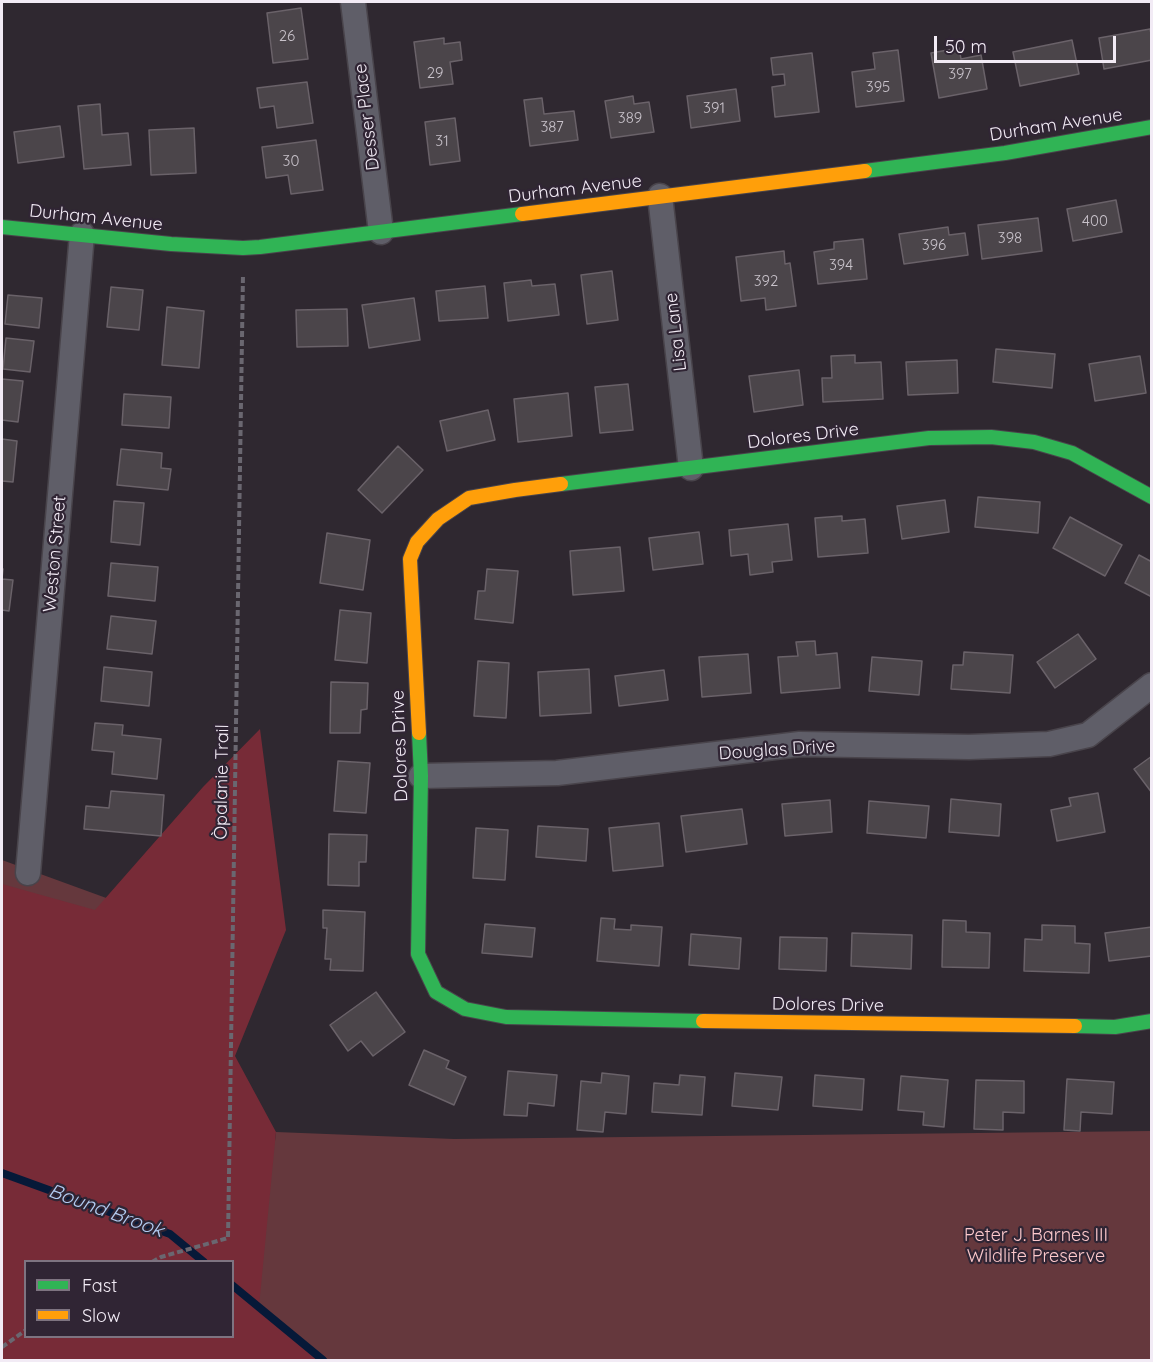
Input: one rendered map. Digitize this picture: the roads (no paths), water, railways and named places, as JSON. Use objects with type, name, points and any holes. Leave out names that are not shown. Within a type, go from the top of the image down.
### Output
[{"type":"street","name":"Desser Place","points":[[353,2],[381,232]]},
{"type":"street","name":"Durham Avenue","points":[[2,227],[171,244],[260,247],[1005,153],[1152,127]]},
{"type":"street","name":"Lisa Lane","points":[[660,196],[691,468]]},
{"type":"street","name":"Weston Street","points":[[28,873],[82,234]]},
{"type":"street","name":"Dolores Drive","points":[[1152,497],[1072,453],[1034,442],[991,436],[929,438],[527,488],[469,498],[438,519],[417,542],[410,559],[421,776],[418,954],[436,992],[465,1009],[506,1017],[573,1020],[1115,1027],[1152,1021]]},
{"type":"street","name":"Douglas Drive","points":[[421,776],[556,773],[800,744],[969,747],[1049,744],[1088,735],[1152,685]]},
{"type":"waterway","name":"Bound Brook","points":[[2,1173],[170,1234],[202,1260]]},
{"type":"waterway","name":"Bound Brook","points":[[234,1287],[323,1360]]},
{"type":"park label","name":"Peter J. Barnes III Wildlife Preserve","points":[[1036,1246]]}]
